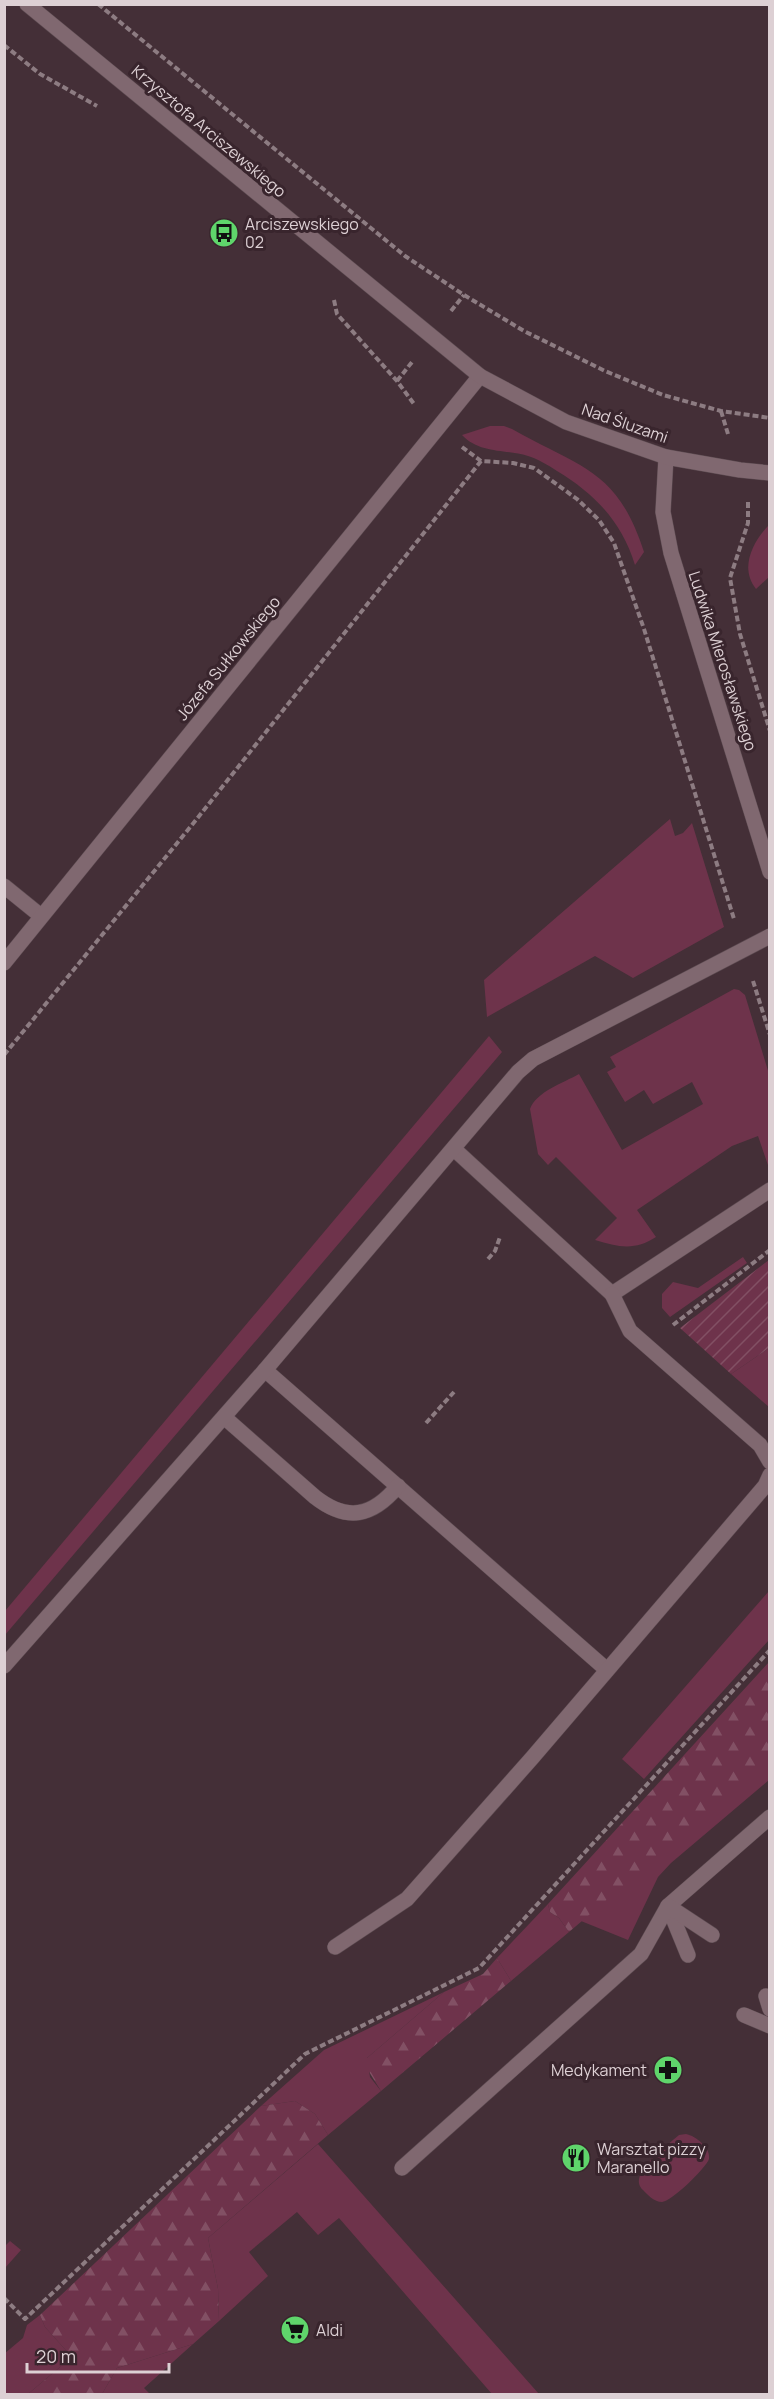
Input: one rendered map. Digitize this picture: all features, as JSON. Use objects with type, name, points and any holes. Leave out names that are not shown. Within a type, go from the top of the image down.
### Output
[{"type":"street","name":"Krzysztofa Arciszewskiego","points":[[27,4],[480,376]]},
{"type":"street","name":"Józefa Sułkowskiego","points":[[4,963],[480,376]]},
{"type":"street","name":"Nad Śluzami","points":[[480,376],[566,422],[666,456],[740,470],[770,473]]},
{"type":"street","name":"Ludwika Mierosławskiego","points":[[666,456],[663,512],[671,553],[770,872]]},
{"type":"street","points":[[4,886],[41,916]]},
{"type":"street","points":[[4,1666],[224,1417],[513,1078],[533,1059],[770,936]]},
{"type":"street","points":[[453,1149],[612,1294],[630,1331],[760,1445],[770,1462]]},
{"type":"street","points":[[612,1294],[770,1190]]},
{"type":"street","points":[[264,1370],[607,1670]]},
{"type":"street","points":[[224,1417],[315,1497],[341,1513],[356,1515],[371,1508],[386,1500],[398,1486]]},
{"type":"street","points":[[335,1947],[407,1899],[765,1486],[770,1475]]},
{"type":"street","points":[[402,2168],[641,1954],[668,1906],[770,1817]]},
{"type":"street","points":[[668,1906],[712,1935]]},
{"type":"street","points":[[668,1906],[688,1955]]},
{"type":"street","points":[[744,2015],[770,2026]]},
{"type":"path","points":[[98,4],[405,256],[464,295],[524,331],[605,371],[663,395],[721,411],[770,418]]},
{"type":"path","points":[[321,246],[337,314],[397,381],[420,411],[481,461],[513,463],[534,468],[578,499],[598,520],[614,543],[644,628],[770,1035]]},
{"type":"path","points":[[721,411],[730,439]]},
{"type":"path","points":[[4,1055],[196,820],[481,461]]},
{"type":"path","points":[[745,493],[749,504],[748,523],[730,578],[740,634],[770,731]]},
{"type":"path","points":[[488,1259],[495,1251],[500,1236]]},
{"type":"path","points":[[673,1324],[770,1250]]},
{"type":"path","points":[[426,1423],[454,1392]]},
{"type":"path","points":[[4,2298],[25,2319],[305,2054],[479,1968],[770,1650]]},
{"type":"green space","points":[[490,426],[504,426],[512,429],[577,463],[608,486],[622,503],[644,552],[635,565],[615,522],[583,489],[535,459],[485,448],[462,435]]},
{"type":"green space","points":[[769,525],[769,577],[756,589],[751,581],[748,564],[753,547]]},
{"type":"green space","points":[[670,819],[675,836],[683,833],[692,823],[724,927],[633,978],[595,956],[487,1017],[484,980]]},
{"type":"green space","points":[[734,989],[745,995],[769,1074],[769,1168],[758,1136],[732,1146],[637,1210],[656,1237],[634,1246],[595,1240],[617,1218],[556,1157],[548,1165],[538,1154],[530,1109],[533,1103],[551,1088],[579,1074],[622,1150],[703,1104],[692,1082],[653,1104],[644,1090],[625,1102],[607,1072],[616,1067],[610,1057]]},
{"type":"green space","points":[[489,1036],[502,1052],[5,1635],[5,1611]]},
{"type":"green space","points":[[743,1257],[747,1263],[670,1317],[662,1308],[662,1294],[673,1282],[698,1288]]},
{"type":"green space","points":[[769,1260],[769,1348],[731,1374],[680,1328]]},
{"type":"green space","points":[[769,1348],[769,1407],[731,1374]]},
{"type":"green space","points":[[769,1591],[769,1640],[644,1779],[622,1759]]},
{"type":"green space","points":[[769,1662],[769,1762],[569,1932],[559,1918],[550,1912],[548,1904]]},
{"type":"green space","points":[[769,1759],[769,1780],[671,1863],[658,1877],[628,1940],[581,1921]]},
{"type":"green space","points":[[548,1904],[550,1912],[559,1918],[569,1932],[511,1981],[497,1958]]},
{"type":"green space","points":[[497,1958],[511,1981],[381,2091],[366,2067],[367,2058],[444,1992],[483,1974]]},
{"type":"green space","points":[[444,1992],[367,2058],[370,2077],[381,2091],[328,2135],[315,2114],[295,2101],[261,2106],[324,2050]]},
{"type":"green space","points":[[295,2101],[315,2114],[328,2135],[208,2238],[218,2289],[219,2321],[193,2344],[117,2368],[102,2394],[28,2394],[72,2357],[45,2327],[40,2315],[261,2106]]},
{"type":"green space","points":[[686,2134],[702,2143],[708,2151],[709,2159],[702,2170],[680,2191],[666,2201],[656,2201],[643,2190],[639,2183],[640,2176],[650,2160],[679,2135]]},
{"type":"green space","points":[[318,2144],[539,2394],[492,2394],[339,2218],[318,2235],[297,2212],[249,2252],[268,2276],[219,2321],[218,2289],[208,2238]]},
{"type":"green space","points":[[10,2241],[21,2250],[5,2268],[5,2246]]},
{"type":"green space","points":[[40,2315],[45,2327],[72,2357],[28,2394],[5,2394],[4,2354],[23,2338],[27,2325]]},
{"type":"green space","points":[[193,2344],[144,2388],[150,2394],[102,2394],[117,2368]]},
{"type":"place","name":"Arciszewskiego 02","points":[[224,233]]},
{"type":"place","name":"Medykament","points":[[668,2070]]},
{"type":"place","name":"Warsztat pizzy Maranello","points":[[576,2158]]},
{"type":"place","name":"Aldi","points":[[295,2330]]}]
